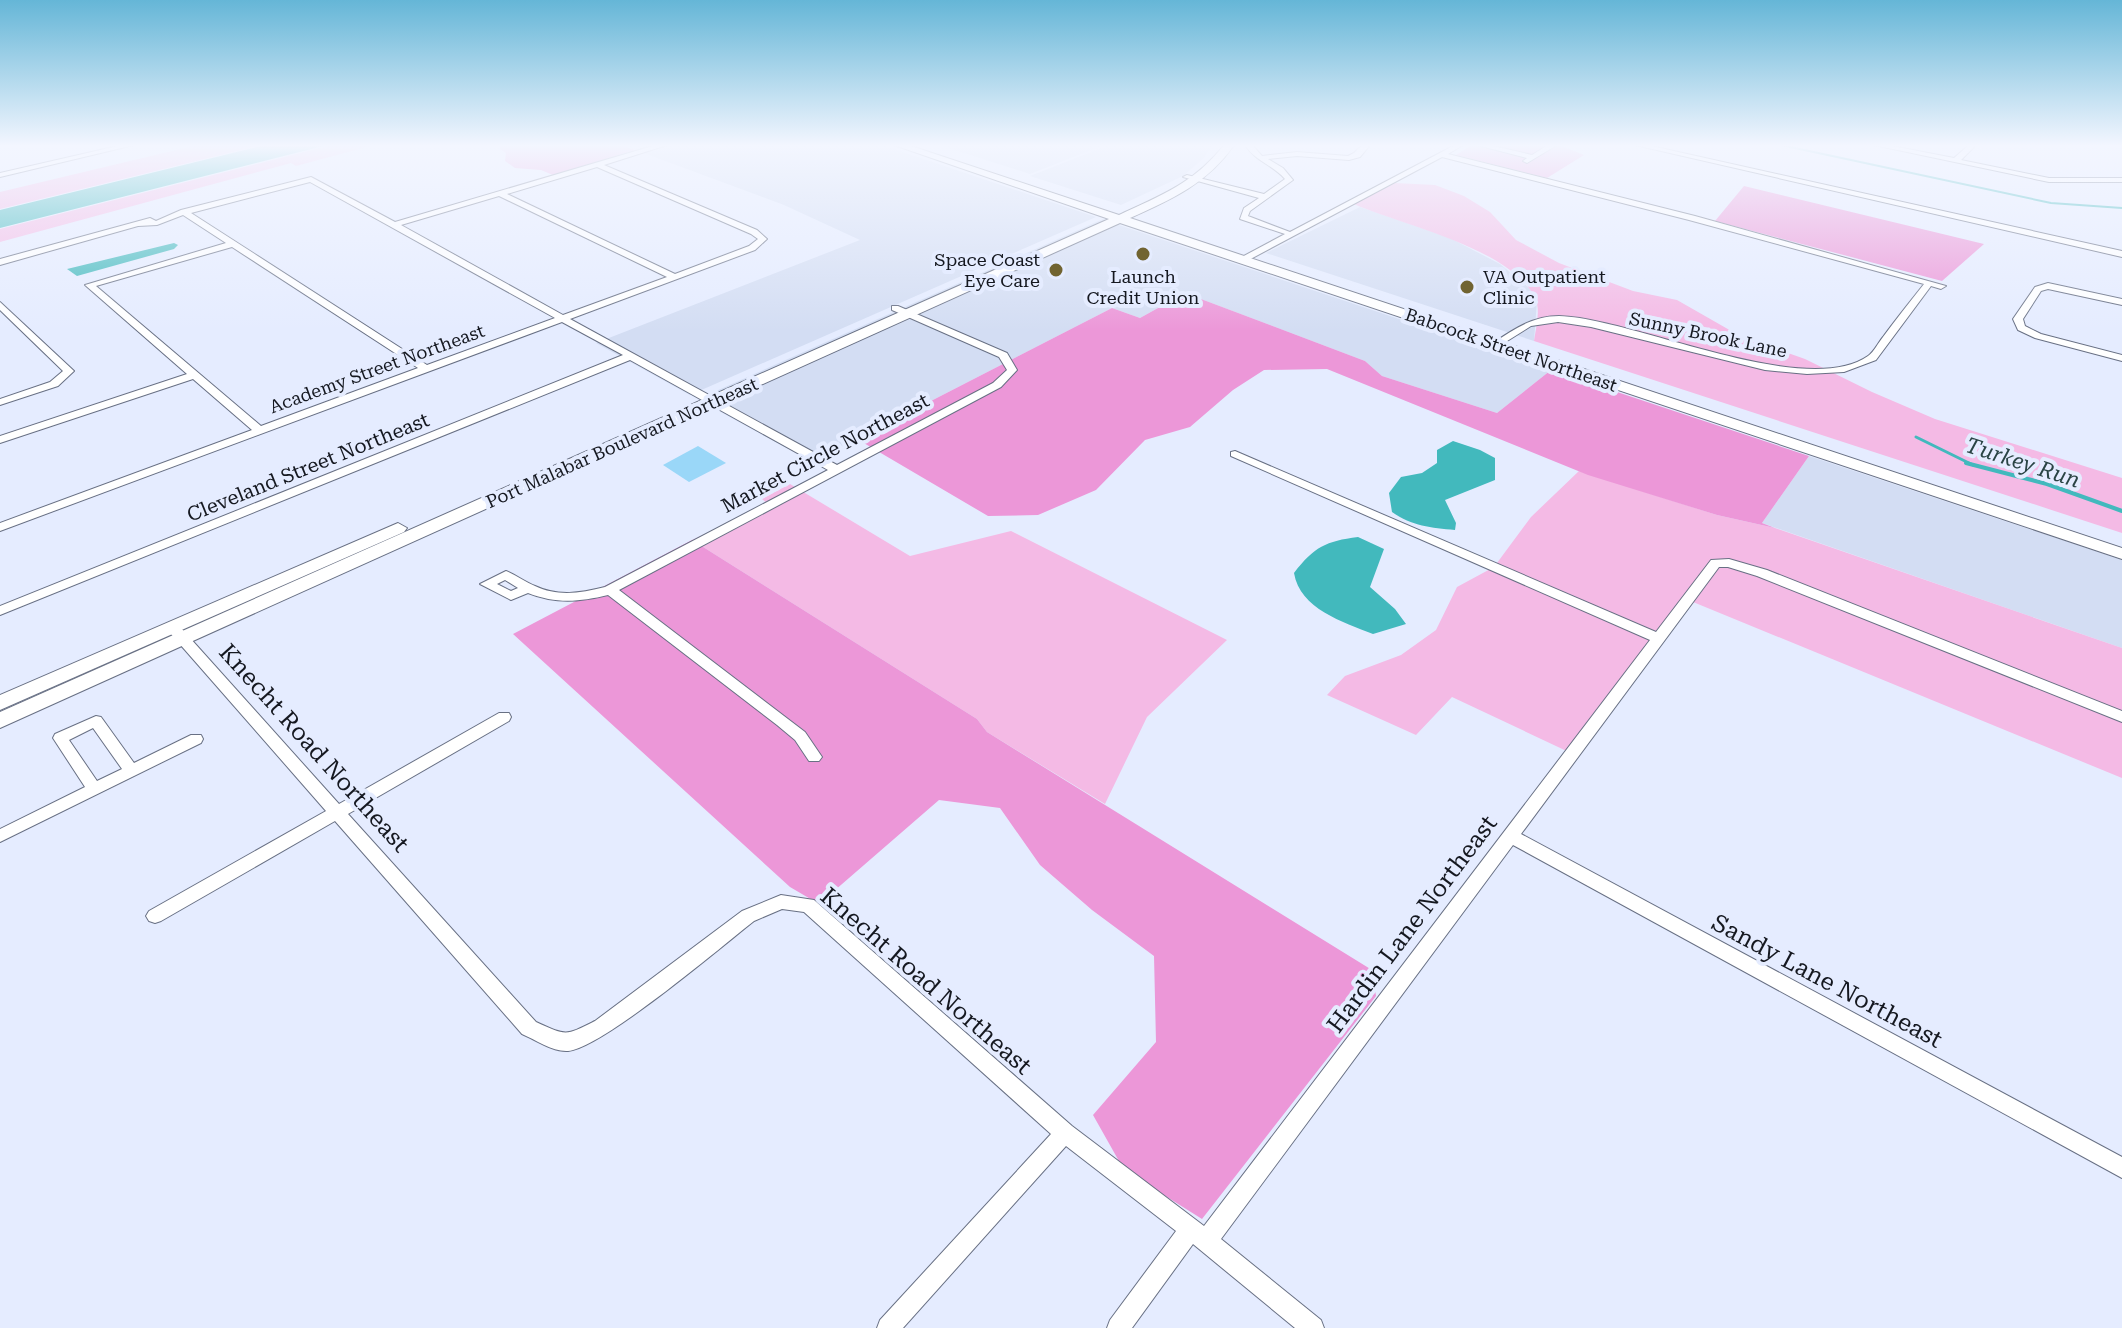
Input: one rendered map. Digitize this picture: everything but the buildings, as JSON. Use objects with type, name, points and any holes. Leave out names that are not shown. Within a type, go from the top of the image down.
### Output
[{"type":"main road","name":"Babcock Street Northeast","points":[[1097,207],[1119,214]]},
{"type":"main road","name":"Babcock Street Northeast","points":[[1099,207],[1746,423],[2122,554]]},
{"type":"main road","name":"Port Malabar Boulevard Northeast","points":[[0,703],[178,633],[1133,207]]},
{"type":"main road","name":"Babcock Street Northeast","points":[[1746,423],[2122,541]]},
{"type":"main road","name":"Port Malabar Boulevard Northeast","points":[[0,721],[178,633]]},
{"type":"street","points":[[0,262],[141,224],[157,223],[205,207]]},
{"type":"street","points":[[361,207],[835,469]]},
{"type":"street","points":[[394,225],[456,207]]},
{"type":"street","points":[[528,207],[675,277]]},
{"type":"street","name":"Academy Street Northeast","points":[[0,527],[752,248],[763,239],[754,232],[696,207]]},
{"type":"street","points":[[1251,207],[1243,217],[1286,232]]},
{"type":"street","points":[[1248,257],[1343,207]]},
{"type":"street","points":[[1642,207],[1941,286]]},
{"type":"street","points":[[1914,207],[2122,254]]},
{"type":"street","points":[[182,213],[424,368]]},
{"type":"street","points":[[233,244],[89,285],[259,430]]},
{"type":"street","name":"Sunny Brook Lane","points":[[1502,341],[1536,321],[1566,320],[1780,369],[1843,370],[1861,366],[1872,358],[1929,283]]},
{"type":"street","points":[[2122,302],[2048,286],[2038,289],[2018,319],[2021,328],[2038,336],[2122,358]]},
{"type":"street","points":[[0,305],[69,371],[54,384],[0,402]]},
{"type":"street","name":"Market Circle Northeast","points":[[527,589],[546,598],[572,600],[610,590],[997,385],[1012,370],[1003,355],[902,311]]},
{"type":"street","name":"Cleveland Street Northeast","points":[[0,611],[630,356]]},
{"type":"street","points":[[0,440],[193,375]]},
{"type":"street","points":[[1235,454],[1659,639]]},
{"type":"street","name":"Hardin Lane Northeast","points":[[1118,1328],[1198,1235],[1510,836],[1715,563],[1729,563],[1762,573],[2122,717]]},
{"type":"street","points":[[610,590],[800,736],[814,757]]},
{"type":"street","name":"Knecht Road Northeast","points":[[178,633],[529,1028],[560,1042],[572,1042],[602,1027],[748,916],[781,902],[808,905],[1065,1133],[1313,1328]]},
{"type":"street","points":[[155,916],[504,717]]},
{"type":"street","points":[[94,789],[60,738],[96,721],[132,771]]},
{"type":"street","points":[[0,836],[196,739]]},
{"type":"street","name":"Sandy Lane Northeast","points":[[1510,836],[2122,1168]]},
{"type":"street","points":[[888,1328],[1065,1133]]},
{"type":"shaded area","points":[[12,207],[83,207],[0,228],[0,210]]},
{"type":"shaded area","points":[[87,207],[129,207],[0,242],[0,229]]},
{"type":"shaded area","points":[[788,207],[1066,207],[1096,217],[690,395],[596,343],[860,240]]},
{"type":"shaded area","points":[[1360,207],[1448,237],[1500,264],[1529,288],[1537,301],[1534,341],[1266,253]]},
{"type":"shaded area","points":[[1362,207],[1482,207],[1516,240],[1559,263],[1633,291],[1677,300],[1740,336],[1805,359],[1935,419],[2122,478],[2122,533],[1534,341],[1537,303],[1522,280],[1503,265],[1453,240]]},
{"type":"shaded area","points":[[1727,207],[1831,207],[1984,244],[1942,281],[1715,221]]},
{"type":"shaded area","points":[[1103,219],[1109,221],[703,402],[698,399]]},
{"type":"shaded area","points":[[1116,224],[1551,370],[1497,413],[1382,376],[1365,361],[1185,293],[1140,318],[1112,308],[812,462],[710,406]]},
{"type":"shaded area","points":[[174,243],[178,245],[174,249],[77,276],[67,269]]},
{"type":"shaded area","points":[[1185,293],[1365,361],[1382,376],[1497,413],[1551,370],[1809,456],[1762,523],[1775,528],[1717,515],[1588,475],[1327,369],[1264,370],[1233,390],[1190,427],[1145,440],[1096,490],[1038,515],[988,516],[857,439],[1112,308],[1140,318]]},
{"type":"shaded area","points":[[1453,441],[1495,458],[1495,480],[1445,500],[1456,523],[1455,530],[1422,526],[1392,512],[1389,493],[1401,477],[1422,473],[1437,463],[1437,450]]},
{"type":"shaded area","points":[[1809,456],[2122,560],[2122,648],[1762,523]]},
{"type":"shaded area","points":[[1579,471],[1717,515],[1775,528],[2122,648],[2122,778],[1693,602],[1573,754],[1452,697],[1416,735],[1327,695],[1345,676],[1401,655],[1436,630],[1457,587],[1494,567],[1531,517]]},
{"type":"shaded area","points":[[790,484],[910,556],[1011,531],[1227,640],[1147,717],[1105,804],[987,732],[977,719],[692,540],[769,505],[762,499]]},
{"type":"shaded area","points":[[1358,537],[1384,549],[1370,587],[1395,609],[1406,624],[1373,634],[1324,612],[1305,596],[1298,585],[1294,573],[1315,551],[1329,543]]},
{"type":"shaded area","points":[[692,540],[977,719],[987,732],[1372,970],[1376,996],[1202,1219],[1124,1170],[1093,1115],[1156,1042],[1154,956],[1092,910],[1040,865],[1000,808],[939,800],[819,904],[790,887],[513,634]]},
{"type":"waterway","points":[[2107,207],[2122,208]]},
{"type":"waterway","name":"Turkey Run","points":[[1916,437],[1972,465]]},
{"type":"waterway","name":"Turkey Run","points":[[1966,463],[1972,465]]},
{"type":"waterway","name":"Turkey Run","points":[[1972,465],[2047,484],[2122,511]]},
{"type":"place","name":"Launch Credit Union","points":[[1143,254]]},
{"type":"place","name":"Space Coast Eye Care","points":[[1056,270]]},
{"type":"place","name":"VA Outpatient Clinic","points":[[1467,287]]}]
